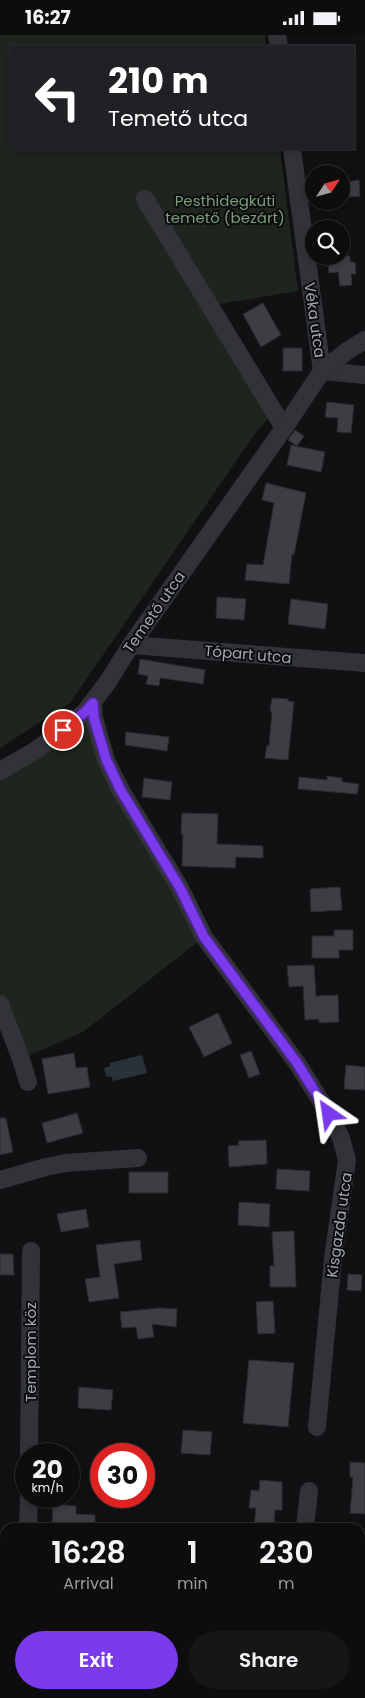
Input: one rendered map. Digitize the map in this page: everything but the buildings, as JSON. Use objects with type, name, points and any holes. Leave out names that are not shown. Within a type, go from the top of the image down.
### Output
[{"type":"street","name":"Véka utca","points":[[292,150],[322,371]]},
{"type":"street","points":[[144,199],[284,428]]},
{"type":"street","name":"Temető utca","points":[[0,771],[38,749],[93,703],[131,645],[322,371],[347,351],[365,341]]},
{"type":"street","points":[[322,371],[365,375]]},
{"type":"street","name":"Tópart utca","points":[[131,645],[365,663]]},
{"type":"street","name":"Kisgazda utca","points":[[93,703],[94,718],[106,759],[120,789],[180,888],[204,937],[297,1063],[329,1114],[341,1138],[347,1160],[333,1259],[317,1427]]},
{"type":"street","points":[[0,1004],[28,1082]]},
{"type":"street","points":[[0,1180],[65,1163],[138,1158]]},
{"type":"street","name":"Templom köz","points":[[29,1443],[31,1251]]},
{"type":"street","points":[[306,1523],[309,1491]]},
{"type":"street","points":[[28,1508],[28,1523]]},
{"type":"green space","name":"Pesthidegkúti temető (bezárt)","points":[[0,35],[265,35],[266,45],[10,45],[10,150],[280,150],[298,291],[219,304],[279,407],[256,432],[70,703],[0,748]]},
{"type":"green space","points":[[94,718],[204,937],[83,1032],[21,1059],[0,1004],[0,771],[63,730]]},
{"type":"shaded area","points":[[142,1055],[147,1073],[113,1081],[111,1076],[106,1077],[104,1068],[110,1066],[110,1063]]},
{"type":"route","points":[[63,730],[93,703],[94,718],[106,759],[120,789],[180,888],[204,937],[297,1063],[329,1114]]}]
